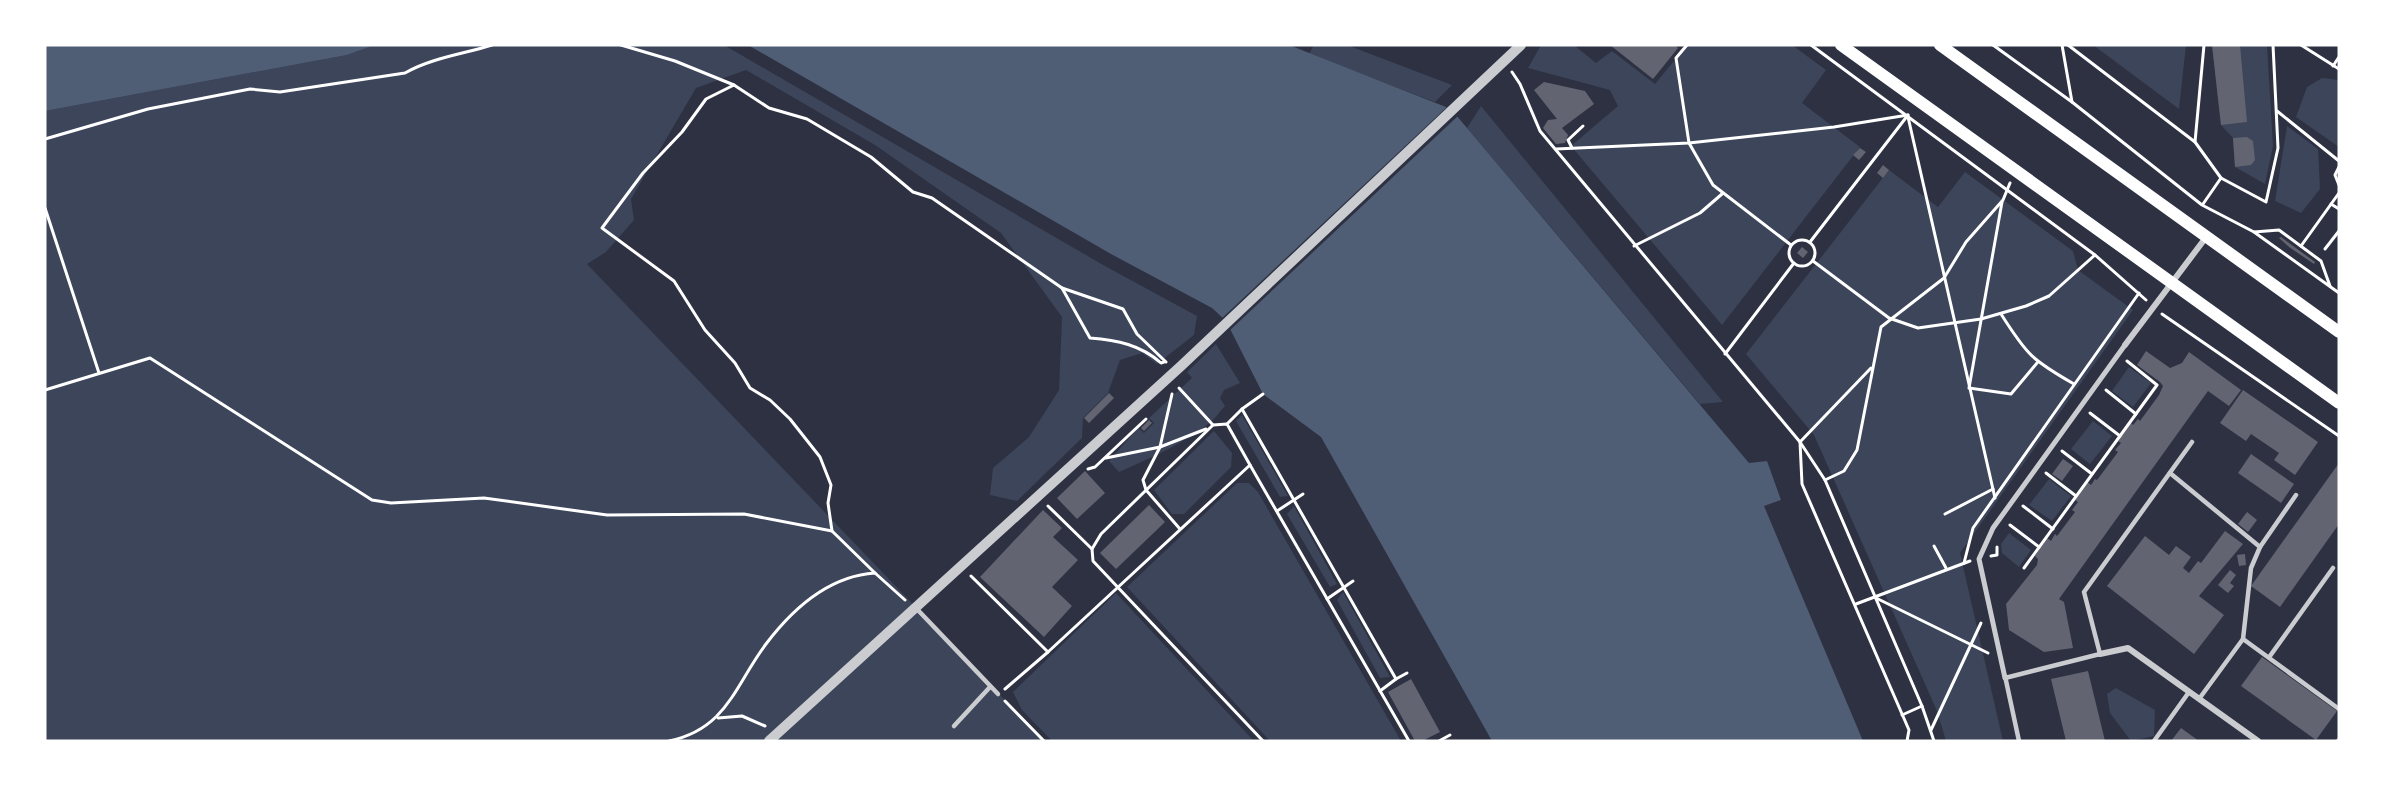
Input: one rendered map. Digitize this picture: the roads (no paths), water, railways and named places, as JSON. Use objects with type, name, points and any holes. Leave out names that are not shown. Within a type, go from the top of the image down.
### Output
[{"type":"main road","points":[[1841,45],[2339,403]]},
{"type":"main road","points":[[1940,45],[2339,332]]},
{"type":"street","points":[[773,737],[1178,369],[1521,45]]},
{"type":"street","points":[[2005,678],[1979,559],[1993,528],[2170,282],[2208,236]]},
{"type":"street","points":[[2100,654],[2128,648],[2258,741]]},
{"type":"lane","points":[[2005,678],[2100,654],[2084,592],[2192,442]]},
{"type":"lane","points":[[2170,473],[2260,547]]},
{"type":"lane","points":[[2199,699],[2243,639],[2251,567],[2260,547],[2296,495]]},
{"type":"lane","points":[[1979,559],[2019,741]]},
{"type":"lane","points":[[2270,656],[2333,567]]},
{"type":"lane","points":[[914,607],[998,694]]},
{"type":"lane","points":[[2243,639],[2270,656],[2339,709]]},
{"type":"lane","points":[[954,726],[990,687]]},
{"type":"lane","points":[[2154,741],[2189,692]]},
{"type":"lane","points":[[2334,704],[2339,697]]}]
